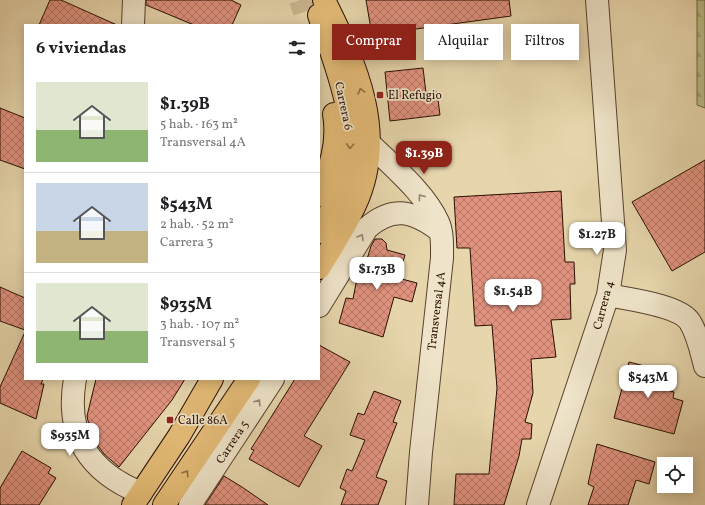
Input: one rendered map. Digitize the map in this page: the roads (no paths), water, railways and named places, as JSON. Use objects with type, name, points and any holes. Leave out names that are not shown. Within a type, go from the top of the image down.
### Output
[{"type":"main road","points":[[324,0],[336,24]]},
{"type":"main road","points":[[330,0],[338,24]]},
{"type":"main road","name":"Carrera 6","points":[[309,12],[314,24]]},
{"type":"main road","name":"Carrera 6","points":[[320,37],[340,82],[350,128],[348,165],[341,186],[320,230]]},
{"type":"main road","points":[[320,266],[355,204],[363,180],[370,143],[370,128],[361,90],[350,60]]},
{"type":"main road","points":[[320,64],[333,107],[336,135],[330,164],[320,192]]},
{"type":"main road","points":[[137,499],[178,436],[211,380]]},
{"type":"main road","points":[[178,436],[221,380]]},
{"type":"main road","points":[[164,505],[248,380]]},
{"type":"street","points":[[133,24],[134,0]]},
{"type":"street","name":"Carrera 4","points":[[538,505],[608,294],[615,250],[597,0]]},
{"type":"street","name":"Transversal 4A","points":[[370,143],[418,193],[438,222],[440,231],[442,258],[421,452],[417,505]]},
{"type":"street","points":[[320,304],[367,228],[378,218],[393,213],[406,214],[429,223],[440,231]]},
{"type":"street","points":[[608,294],[672,308],[690,321],[698,341],[705,366]]},
{"type":"street","points":[[75,380],[72,394],[76,432],[86,451],[98,468],[137,499]]},
{"type":"street","name":"Carrera 5","points":[[190,505],[272,380]]},
{"type":"tunnel","points":[[300,0],[304,12]]},
{"type":"place","name":"El Refugio","points":[[380,95]]},
{"type":"place","name":"Calle 86A","points":[[170,420]]}]
